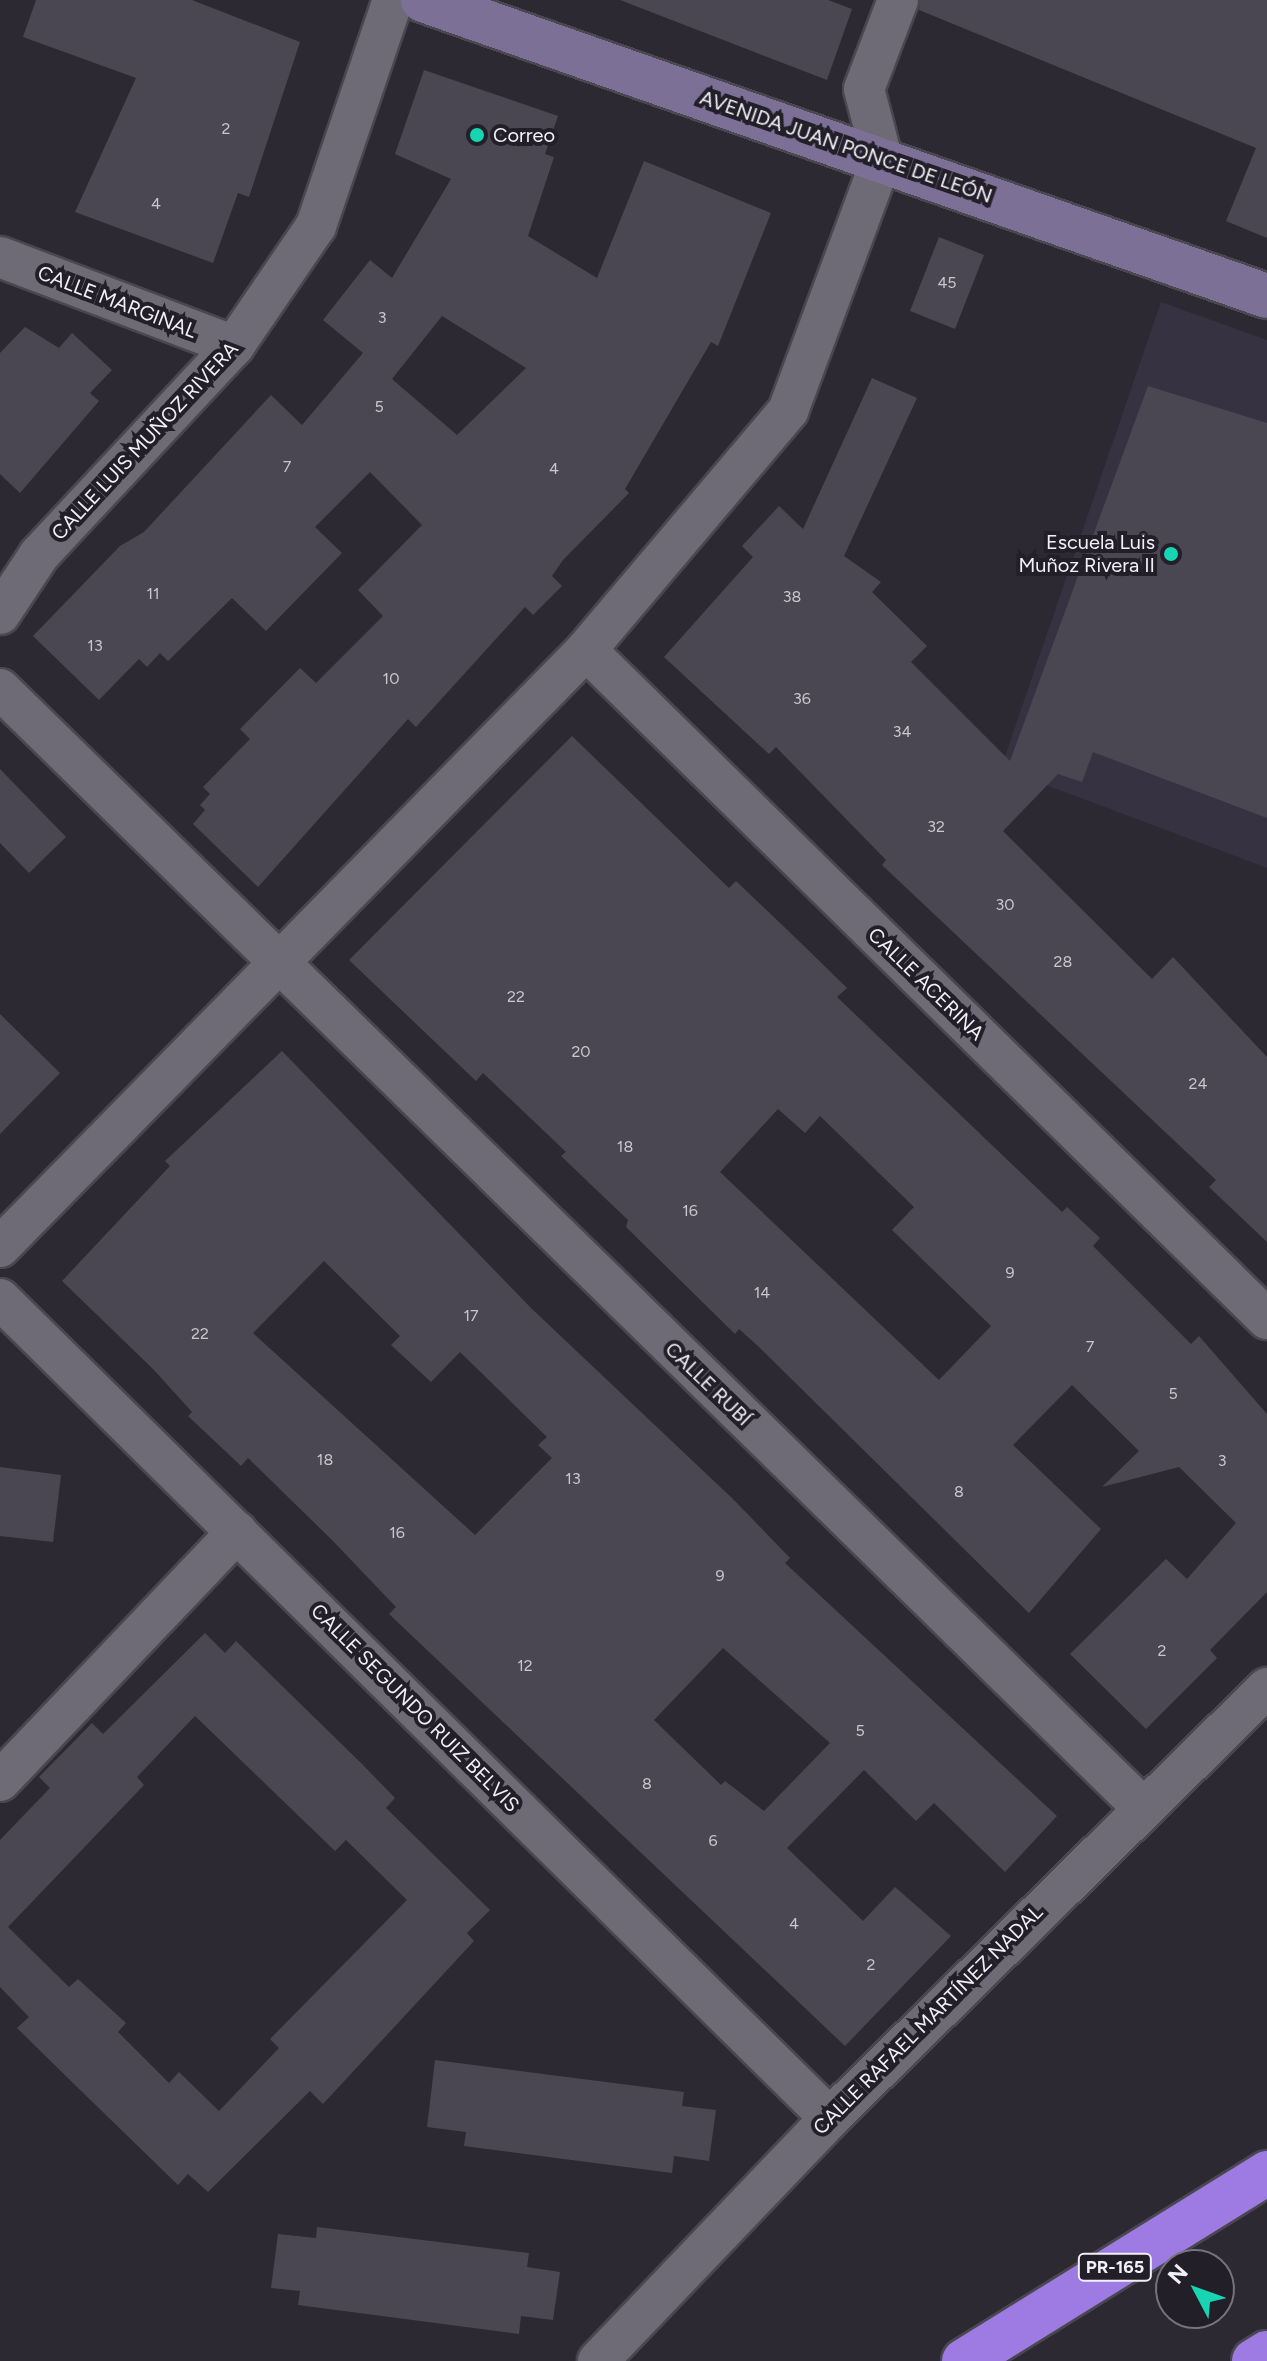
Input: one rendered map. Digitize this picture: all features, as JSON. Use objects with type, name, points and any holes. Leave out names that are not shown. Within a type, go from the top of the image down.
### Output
[{"type":"highway","name":"PR-165","points":[[964,2361],[1267,2173]]},
{"type":"highway","points":[[1254,2361],[1267,2353]]},
{"type":"main road","name":"AVENIDA JUAN PONCE DE LEÓN","points":[[423,0],[882,158],[1267,296]]},
{"type":"street","name":"CALLE LUIS MUÑOZ RIVERA","points":[[0,614],[39,555],[234,346],[316,226],[393,0]]},
{"type":"street","points":[[0,1247],[276,962],[586,650],[788,411],[882,158],[864,89],[898,0]]},
{"type":"street","name":"CALLE MARGINAL","points":[[0,257],[234,346]]},
{"type":"street","name":"CALLE ACERINA","points":[[586,650],[1267,1319]]},
{"type":"street","points":[[0,689],[276,962]]},
{"type":"street","name":"CALLE RUBÍ","points":[[276,962],[1141,1806]]},
{"type":"street","name":"CALLE SEGUNDO RUIZ BELVIS","points":[[0,1299],[830,2118]]},
{"type":"street","points":[[0,1781],[237,1532]]},
{"type":"street","name":"CALLE RAFAEL MARTÍNEZ NADAL","points":[[598,2361],[830,2118],[1141,1806],[1267,1688]]},
{"type":"shaded area","name":"Escuela Luis Muñoz Rivera II","points":[[1161,302],[1267,340],[1267,868],[1001,768]]},
{"type":"building","points":[[36,0],[192,0],[300,42],[249,197],[238,193],[213,263],[75,212],[136,78],[23,37]]},
{"type":"building","points":[[620,0],[828,0],[852,9],[827,80]]},
{"type":"building","points":[[920,0],[1267,0],[1267,238],[1226,221],[1256,148],[919,10]]},
{"type":"building","points":[[424,70],[558,116],[545,154],[554,157],[528,236],[597,278],[644,161],[771,213],[718,346],[711,342],[625,489],[629,493],[563,560],[552,576],[562,586],[533,615],[525,607],[416,727],[408,719],[258,887],[193,824],[205,810],[200,805],[210,794],[203,787],[250,739],[240,729],[300,668],[316,683],[383,616],[358,590],[422,525],[370,472],[315,527],[342,553],[266,631],[232,598],[168,661],[160,653],[147,667],[139,659],[99,700],[33,636],[120,546],[144,532],[271,395],[302,425],[363,353],[323,320],[370,260],[392,278],[451,179],[395,154]],"holes":[[[442,316],[526,368],[457,435],[392,379]]]},
{"type":"building","points":[[939,237],[984,255],[955,329],[910,311]]},
{"type":"building","points":[[25,327],[59,348],[72,333],[112,370],[90,393],[99,401],[20,493],[0,474],[0,353]]},
{"type":"building","points":[[872,378],[917,398],[844,556],[881,582],[872,592],[927,646],[911,662],[1010,761],[1148,386],[1267,423],[1267,818],[1093,752],[1082,782],[1058,774],[1003,831],[1152,979],[1173,957],[1267,1057],[1267,1242],[1209,1187],[1216,1180],[882,865],[886,860],[776,747],[769,754],[664,657],[753,557],[742,546],[779,506],[803,529]]},
{"type":"building","points":[[572,736],[729,888],[736,881],[803,945],[847,988],[837,997],[1062,1212],[1067,1207],[1100,1238],[1093,1246],[1191,1344],[1199,1336],[1267,1414],[1267,1592],[1210,1650],[1217,1658],[1146,1729],[1070,1654],[1166,1559],[1187,1579],[1236,1523],[1179,1467],[1102,1487],[1139,1451],[1072,1385],[1013,1445],[1101,1529],[1029,1613],[759,1347],[739,1329],[735,1334],[626,1227],[628,1220],[561,1156],[566,1152],[483,1073],[476,1081],[349,960]],"holes":[[[778,1109],[805,1133],[820,1116],[914,1207],[892,1230],[991,1326],[939,1380],[720,1172]]]},
{"type":"building","points":[[0,769],[66,837],[29,873],[0,843]]},
{"type":"building","points":[[0,1014],[60,1073],[0,1134]]},
{"type":"building","points":[[282,1051],[531,1308],[734,1500],[790,1558],[785,1563],[1057,1816],[1005,1872],[934,1803],[916,1821],[864,1770],[787,1848],[863,1921],[895,1887],[951,1936],[845,2046],[389,1614],[396,1607],[333,1541],[248,1458],[241,1466],[188,1416],[192,1412],[153,1369],[62,1281],[170,1166],[165,1161]],"holes":[[[324,1261],[400,1336],[391,1345],[431,1382],[460,1352],[547,1437],[538,1445],[552,1458],[475,1535],[253,1333]],[[723,1648],[830,1743],[764,1811],[725,1781],[721,1785],[654,1720]]]},
{"type":"building","points":[[0,1467],[61,1475],[53,1542],[0,1536]]},
{"type":"building","points":[[205,1633],[225,1653],[236,1641],[395,1798],[386,1808],[490,1910],[467,1933],[474,1941],[323,2104],[310,2091],[208,2192],[188,2174],[178,2185],[17,2028],[29,2017],[0,1987],[0,1840],[50,1788],[39,1777],[92,1723],[103,1734]],"holes":[[[195,1716],[335,1851],[346,1840],[407,1900],[270,2039],[279,2048],[219,2111],[179,2072],[169,2083],[118,2032],[126,2023],[78,1979],[69,1987],[8,1927],[144,1785],[137,1777]]]},
{"type":"building","points":[[435,2060],[684,2092],[682,2106],[716,2110],[709,2161],[674,2156],[672,2173],[464,2146],[466,2132],[427,2127]]},
{"type":"building","points":[[317,2227],[529,2253],[527,2267],[560,2272],[553,2320],[521,2316],[519,2334],[298,2305],[300,2291],[271,2288],[278,2234],[316,2238]]},
{"type":"place","name":"Correo","points":[[477,135]]},
{"type":"place","name":"Escuela Luis Muñoz Rivera II","points":[[1171,554]]}]
